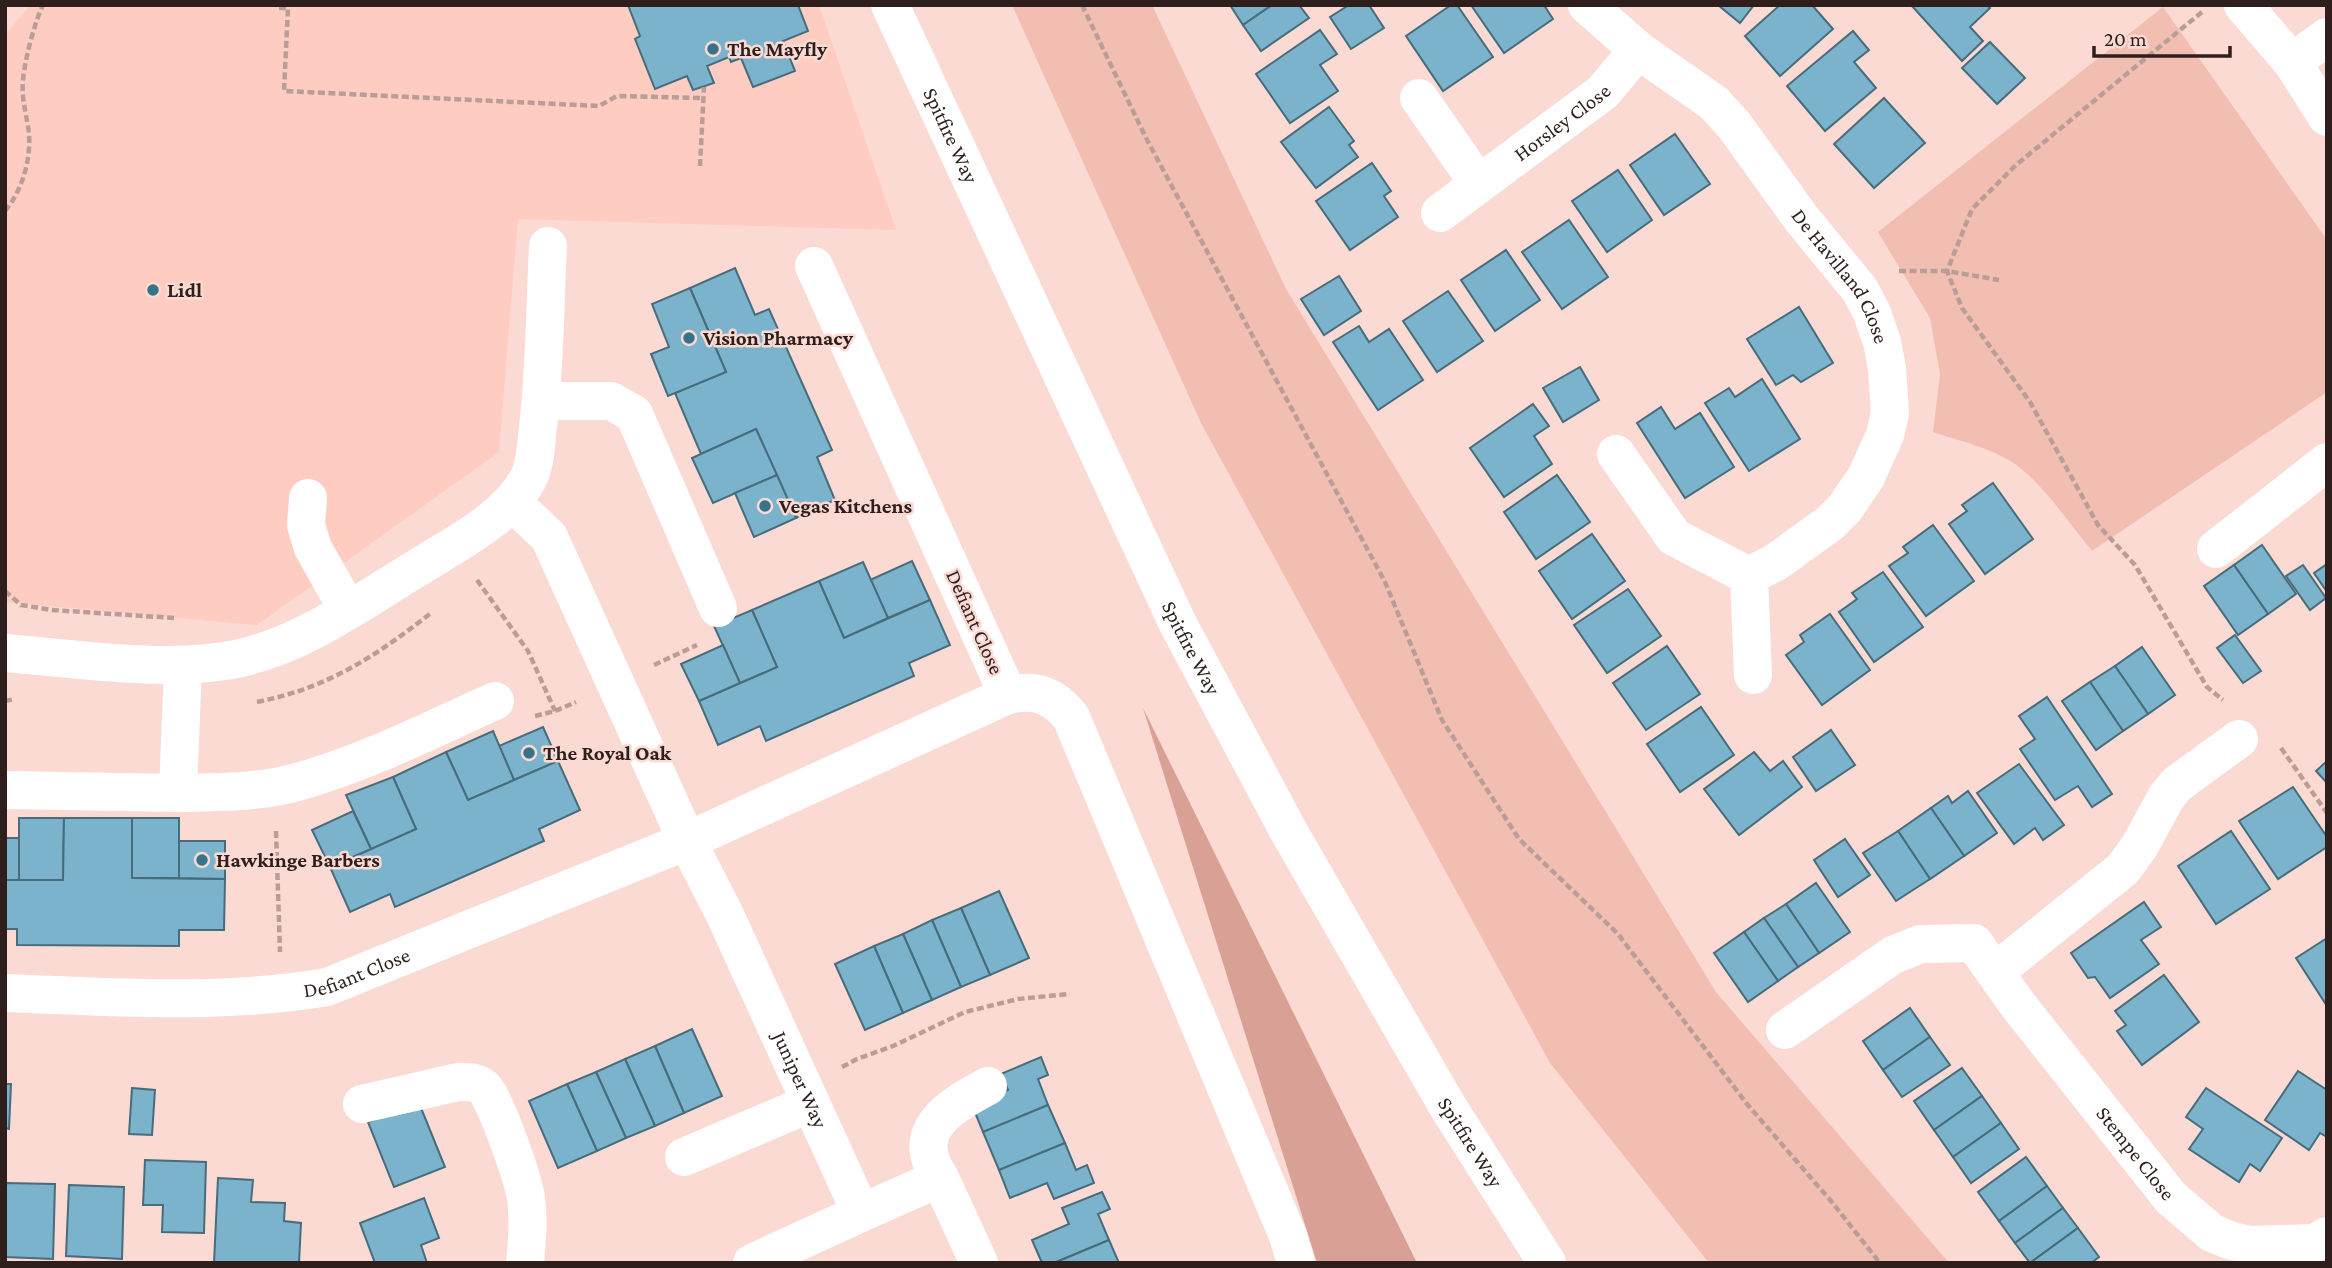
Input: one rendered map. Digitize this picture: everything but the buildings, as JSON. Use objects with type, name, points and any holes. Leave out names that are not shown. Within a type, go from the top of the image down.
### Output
[{"type":"street","name":"Spitfire Way","points":[[890,5],[1178,624],[1289,832],[1413,1048],[1547,1263]]},
{"type":"street","name":"De Havilland Close","points":[[1587,5],[1638,50],[1714,103],[1755,151],[1801,218],[1860,290],[1882,342],[1890,391],[1890,413],[1885,435],[1866,477],[1845,508],[1814,536],[1776,562],[1749,576]]},
{"type":"street","points":[[2244,5],[2292,62],[2327,117]]},
{"type":"street","points":[[2292,62],[2327,37]]},
{"type":"street","name":"Horsley Close","points":[[1440,213],[1603,92],[1638,50]]},
{"type":"street","points":[[1419,98],[1478,183]]},
{"type":"street","points":[[5,653],[183,665],[248,656],[300,637],[486,524],[512,502],[529,477],[536,452],[548,246]]},
{"type":"street","name":"Defiant Close","points":[[5,993],[141,998],[282,995],[327,987],[687,841],[1008,695],[814,266]]},
{"type":"street","points":[[541,401],[611,401],[634,414],[718,608]]},
{"type":"street","points":[[1616,454],[1674,537],[1749,576],[1753,675]]},
{"type":"street","points":[[2217,550],[2327,462]]},
{"type":"street","points":[[308,498],[306,525],[313,548],[348,610]]},
{"type":"street","points":[[512,502],[549,537],[687,841]]},
{"type":"street","points":[[178,793],[183,665]]},
{"type":"street","points":[[1008,695],[1023,692],[1042,695],[1059,703],[1071,718],[1288,1236],[1296,1263]]},
{"type":"street","points":[[9,790],[244,792],[300,782],[360,760],[495,701]]},
{"type":"street","points":[[1785,1030],[1893,954],[1921,944],[1985,958],[2123,869],[2140,847],[2167,796],[2177,783],[2246,728]]},
{"type":"street","name":"Juniper Way","points":[[687,841],[725,915],[861,1213]]},
{"type":"street","name":"Stempe Close","points":[[1985,958],[2018,1005],[2171,1198],[2212,1233],[2232,1241],[2250,1245],[2320,1247]]},
{"type":"street","points":[[362,1104],[458,1082],[475,1082],[483,1087],[493,1103],[526,1197],[528,1228],[525,1263]]},
{"type":"street","points":[[979,1263],[930,1157],[929,1144],[936,1122],[949,1108],[988,1086]]},
{"type":"street","points":[[684,1157],[807,1094]]},
{"type":"street","points":[[752,1263],[940,1178]]},
{"type":"path","points":[[5,211],[14,201],[26,166],[29,135],[23,104],[23,78],[43,5]]},
{"type":"path","points":[[1082,5],[1146,138],[1385,582],[1441,720],[1518,839],[1618,934],[1747,1104],[1831,1201],[1880,1263]]},
{"type":"path","points":[[2210,5],[2016,165],[1972,209],[1947,271],[1962,308],[2030,402],[2098,525],[2135,565],[2207,687],[2246,728],[2281,749],[2327,813]]},
{"type":"path","points":[[279,8],[288,8],[284,91],[599,106],[617,96],[704,98]]},
{"type":"path","points":[[701,166],[704,87]]},
{"type":"path","points":[[1842,271],[1947,271],[1999,280]]},
{"type":"path","points":[[5,591],[21,605],[52,610],[177,619]]},
{"type":"path","points":[[276,829],[282,995]]},
{"type":"path","points":[[807,1094],[857,1059],[893,1046],[965,1012],[1018,999],[1070,994]]},
{"type":"shaded area","points":[[31,5],[819,5],[896,230],[518,219],[499,452],[257,625],[5,602],[5,34]]},
{"type":"shaded area","points":[[1012,5],[1152,5],[1286,289],[1716,992],[1949,1263],[1709,1263],[1550,1063],[1201,423]]},
{"type":"shaded area","points":[[2163,7],[2327,240],[2327,392],[2092,551],[2046,494],[2015,464],[1986,449],[1933,432],[1940,374],[1930,318],[1878,232]]},
{"type":"shaded area","points":[[1143,708],[1417,1263],[1317,1263]]},
{"type":"place","name":"The Mayfly","points":[[713,49]]},
{"type":"place","name":"Lidl","points":[[153,290]]},
{"type":"place","name":"Vision Pharmacy","points":[[689,338]]},
{"type":"place","name":"Vegas Kitchens","points":[[765,506]]},
{"type":"place","name":"The Royal Oak","points":[[529,753]]},
{"type":"place","name":"Hawkinge Barbers","points":[[202,860]]}]
